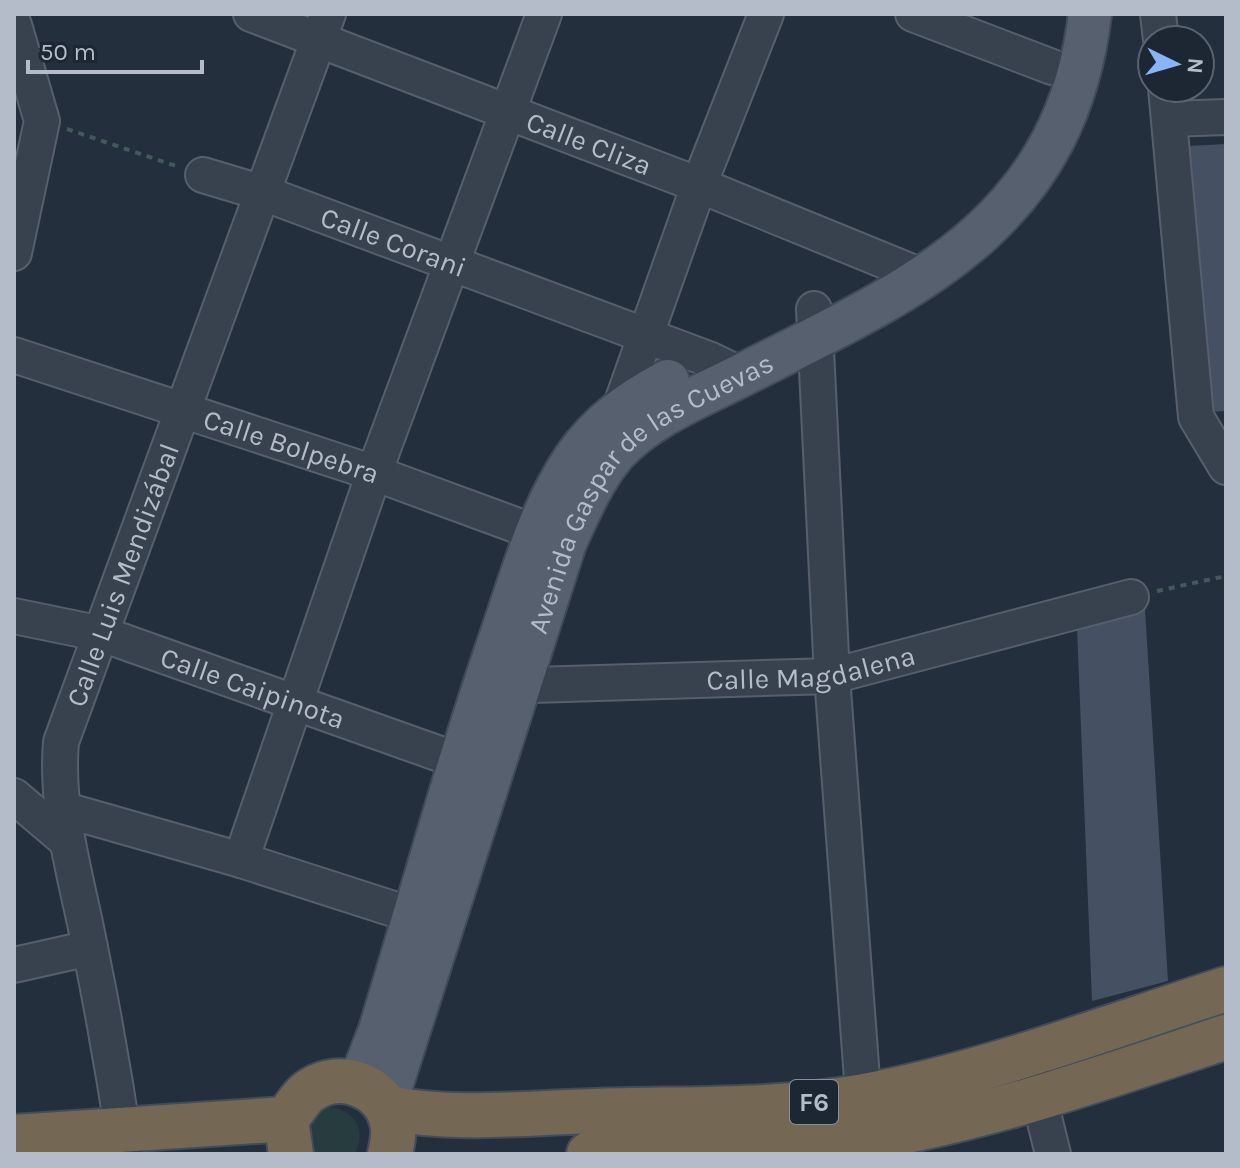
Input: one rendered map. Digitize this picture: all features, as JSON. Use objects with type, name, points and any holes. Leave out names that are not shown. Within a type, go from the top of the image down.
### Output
[{"type":"highway","name":"F6","points":[[589,1154],[791,1147],[1028,1053],[1226,989]]},
{"type":"highway","name":"F6","points":[[288,1140],[307,1092],[321,1084],[336,1081],[422,1115],[803,1103],[865,1117],[931,1126],[1037,1100],[1226,1037]]},
{"type":"highway","points":[[377,1099],[393,1136],[390,1154]]},
{"type":"highway","points":[[14,1137],[124,1141],[288,1140]]},
{"type":"highway","points":[[181,1154],[288,1140]]},
{"type":"main road","name":"Avenida Gaspar de las Cuevas","points":[[911,270],[1000,176],[1026,138],[1040,108],[1052,67],[1061,14]]},
{"type":"main road","name":"Avenida Gaspar de las Cuevas","points":[[377,1099],[500,686],[577,456],[618,411],[726,367],[814,324],[986,230],[1011,204],[1045,157],[1070,103],[1090,14]]},
{"type":"main road","name":"Avenida Gaspar de las Cuevas","points":[[551,537],[615,453],[726,367]]},
{"type":"street","name":"Calle Cliza","points":[[251,14],[324,26],[507,112],[911,270]]},
{"type":"street","points":[[241,860],[293,701],[374,473],[544,14]]},
{"type":"street","points":[[600,474],[618,411],[699,185],[766,14]]},
{"type":"street","points":[[913,14],[1052,67]]},
{"type":"street","points":[[14,25],[42,121],[14,253]]},
{"type":"street","name":"Calle Luis Mendizábal","points":[[124,1141],[90,948],[64,825],[58,771],[61,742],[324,26]]},
{"type":"street","points":[[1224,459],[1196,417],[1167,104],[1226,117]]},
{"type":"street","name":"Calle Corani","points":[[203,175],[263,193],[726,367]]},
{"type":"street","points":[[814,324],[832,676],[865,1117]]},
{"type":"street","name":"Calle Bolpebra","points":[[14,355],[184,408],[551,537]]},
{"type":"street","name":"Calle Magdalena","points":[[500,686],[832,676],[1131,597]]},
{"type":"street","name":"Calle Caipinota","points":[[14,616],[102,634],[475,767]]},
{"type":"street","points":[[14,796],[64,825],[241,860],[430,917]]},
{"type":"street","points":[[14,965],[90,948]]},
{"type":"street","points":[[1028,1053],[1037,1100],[1053,1154]]},
{"type":"path","points":[[42,121],[203,175]]},
{"type":"path","points":[[1131,597],[1226,576]]},
{"type":"green space","points":[[326,1107],[344,1111],[356,1122],[359,1136],[355,1154],[307,1154],[304,1125],[316,1111]]},
{"type":"building","points":[[1226,144],[1226,411],[1208,412],[1188,146]]},
{"type":"building","points":[[1145,609],[1168,981],[1092,1001],[1077,628]]}]
